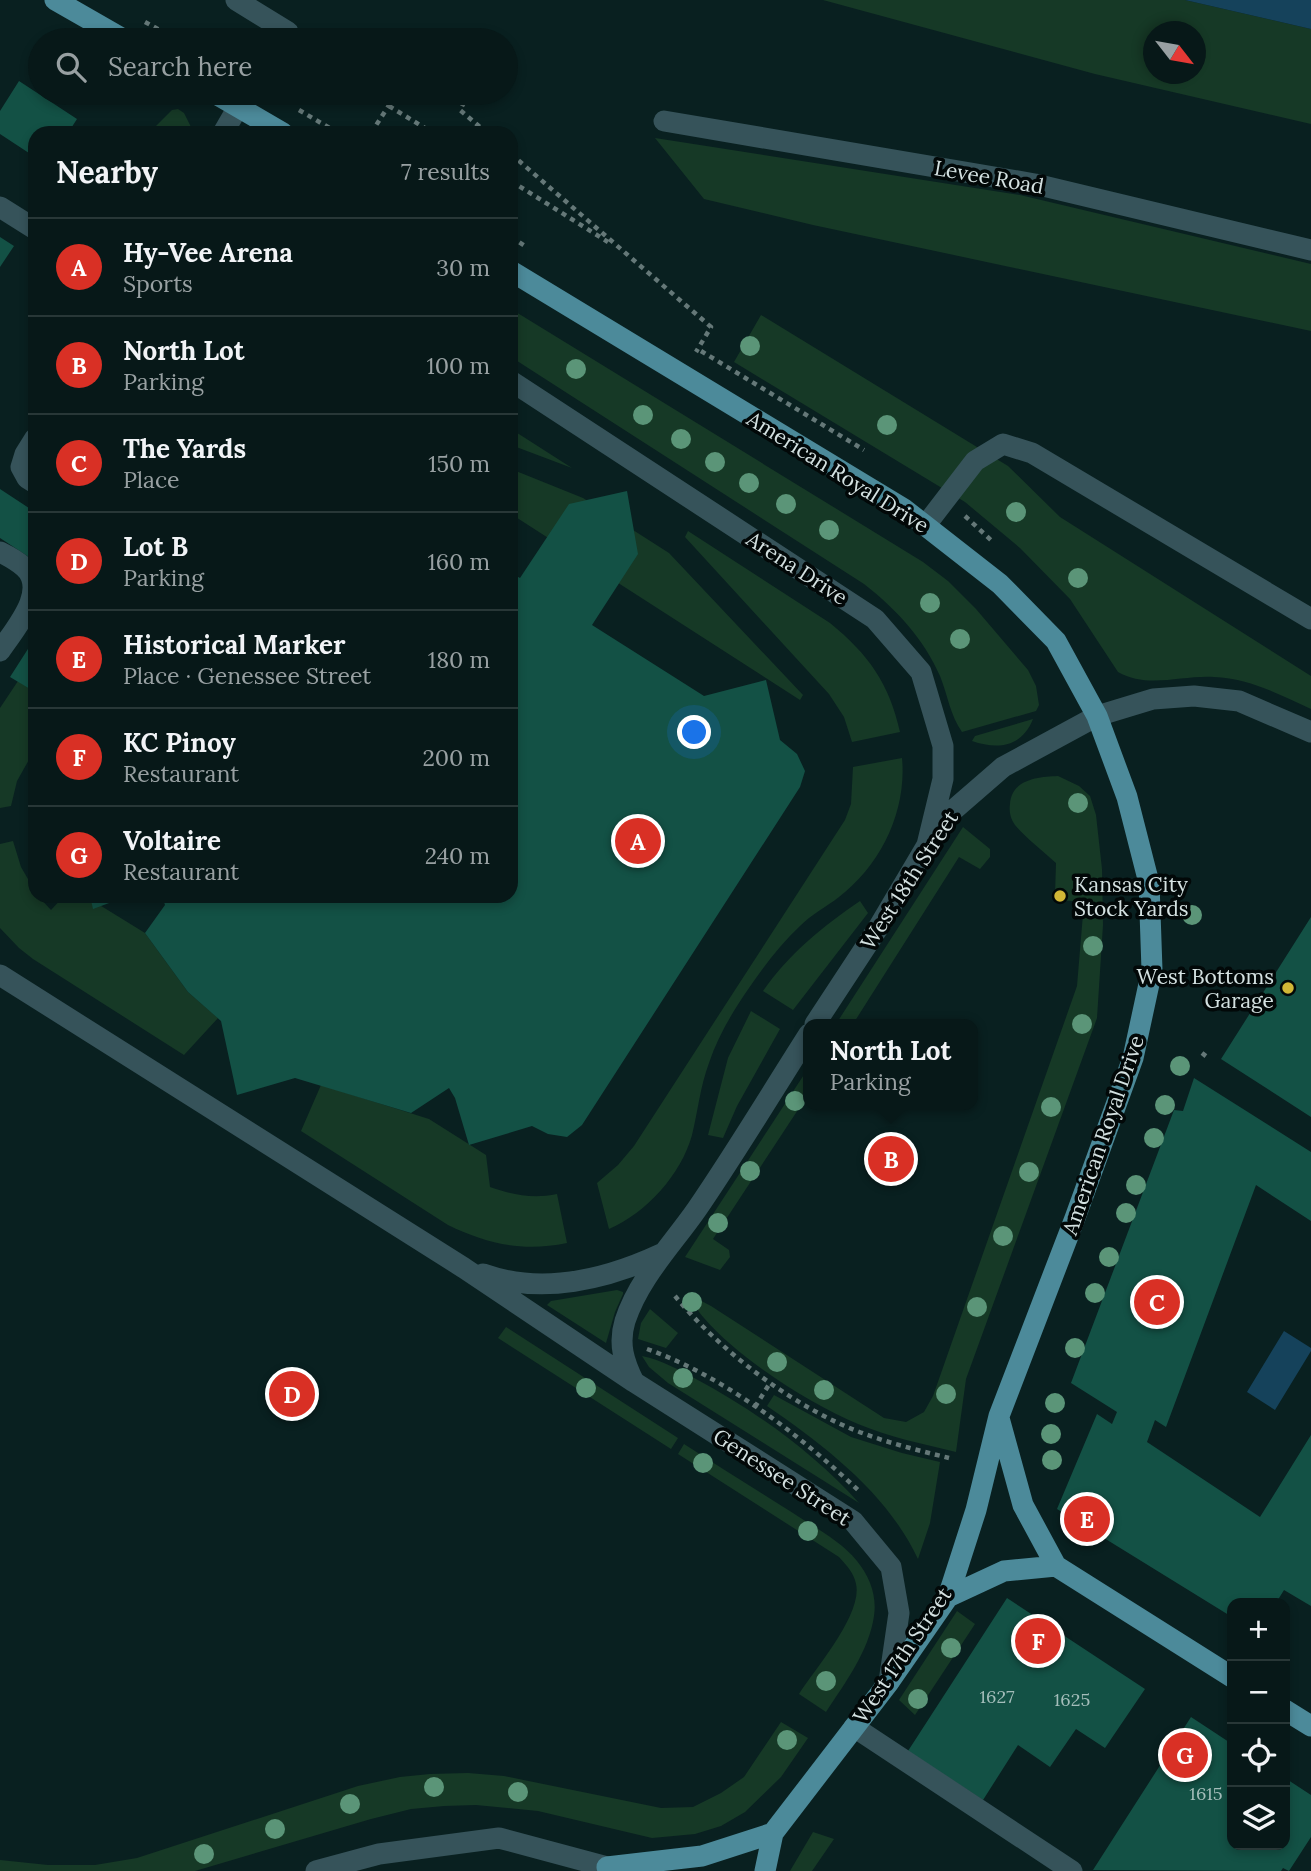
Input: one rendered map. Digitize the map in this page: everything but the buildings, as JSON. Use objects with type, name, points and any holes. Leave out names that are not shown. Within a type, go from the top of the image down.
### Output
[{"type":"main road","points":[[55,0],[104,28]]},
{"type":"main road","points":[[235,105],[271,126]]},
{"type":"main road","name":"American Royal Drive","points":[[518,275],[904,509],[1000,584],[1056,641],[1097,716],[1127,797],[1149,883],[1152,970],[1133,1058],[999,1416]]},
{"type":"main road","points":[[999,1416],[1023,1505],[1056,1566],[1227,1674]]},
{"type":"main road","name":"West 17th Street","points":[[773,1833],[889,1682],[948,1597],[976,1510],[999,1416]]},
{"type":"main road","points":[[948,1597],[1004,1571],[1056,1566]]},
{"type":"main road","points":[[1290,1713],[1311,1726]]},
{"type":"main road","points":[[610,1869],[702,1856],[773,1833],[765,1871]]},
{"type":"street","points":[[236,0],[282,28]]},
{"type":"street","points":[[226,126],[238,107]]},
{"type":"street","name":"Levee Road","points":[[664,121],[1035,184],[1311,250]]},
{"type":"street","points":[[0,207],[28,225]]},
{"type":"street","name":"Arena Drive","points":[[518,386],[875,620],[921,672],[943,746],[943,779],[927,845]]},
{"type":"street","points":[[925,526],[975,461],[1003,444],[1032,453],[1311,620]]},
{"type":"street","points":[[28,449],[21,467],[28,479]]},
{"type":"street","points":[[0,552],[28,573]]},
{"type":"street","points":[[0,651],[28,607]]},
{"type":"street","name":"West 18th Street","points":[[818,1019],[878,928],[927,845],[950,813],[1003,766],[1097,716],[1153,699],[1194,696],[1239,701],[1311,733]]},
{"type":"street","points":[[0,975],[464,1268],[494,1278],[545,1283],[592,1279],[661,1254]]},
{"type":"street","points":[[634,1382],[624,1361],[621,1343],[625,1321],[661,1254],[698,1208],[803,1043]]},
{"type":"street","name":"Genessee Street","points":[[464,1268],[634,1382],[853,1521],[891,1567],[899,1613],[889,1682]]},
{"type":"street","points":[[854,1727],[1072,1871]]},
{"type":"street","points":[[316,1871],[379,1854],[499,1838],[610,1869]]},
{"type":"path","points":[[463,105],[460,110],[479,126]]},
{"type":"path","points":[[294,106],[327,126]]},
{"type":"path","points":[[375,126],[388,106],[421,126]]},
{"type":"path","points":[[518,160],[711,327],[683,375]]},
{"type":"path","points":[[518,185],[621,249]]},
{"type":"path","points":[[518,241],[530,249]]},
{"type":"path","points":[[686,343],[864,450]]},
{"type":"path","points":[[944,501],[997,545]]},
{"type":"path","points":[[675,1296],[717,1341],[771,1383],[848,1427],[948,1458]]},
{"type":"path","points":[[640,1346],[701,1373],[755,1407],[811,1447],[864,1496]]},
{"type":"path","points":[[755,1407],[771,1383]]},
{"type":"green space","points":[[823,0],[1185,0],[1311,29],[1311,124],[1095,74]]},
{"type":"green space","points":[[178,109],[184,113],[190,126],[156,126],[172,110]]},
{"type":"green space","points":[[655,138],[1020,195],[1311,264],[1311,331],[813,225],[704,199]]},
{"type":"green space","points":[[518,313],[923,562],[948,581],[976,609],[1028,670],[1036,686],[1039,705],[1036,711],[962,732],[940,676],[926,650],[908,626],[864,584],[518,362]]},
{"type":"green space","points":[[761,315],[1008,466],[1060,517],[1311,676],[1311,709],[1240,680],[1202,677],[1153,681],[1129,677],[1118,672],[1070,599],[1020,548],[965,502],[734,362]]},
{"type":"green space","points":[[518,433],[572,468],[518,448]]},
{"type":"green space","points":[[518,472],[583,498],[669,553],[803,695],[800,700],[518,519]]},
{"type":"green space","points":[[688,531],[830,623],[844,635],[876,671],[890,699],[900,732],[852,742],[844,717],[829,694],[685,537]]},
{"type":"green space","points":[[18,681],[28,687],[28,761],[17,781],[11,806],[0,808],[0,708]]},
{"type":"green space","points":[[1033,719],[1022,736],[1008,744],[991,745],[972,741],[975,736]]},
{"type":"green space","points":[[902,758],[900,798],[895,817],[879,853],[854,884],[793,933],[755,980],[721,1033],[703,1081],[692,1135],[680,1164],[649,1203],[609,1229],[597,1183],[618,1165],[634,1146],[845,820],[851,804],[853,767]]},
{"type":"green space","points":[[1058,776],[1079,786],[1090,796],[1096,815],[1102,869],[1103,925],[1097,1018],[966,1379],[956,1452],[870,1429],[818,1405],[736,1349],[700,1313],[690,1295],[884,1418],[906,1422],[924,1412],[933,1396],[1077,986],[1084,902],[1058,900],[1055,896],[1056,863],[1015,825],[1010,812],[1012,796],[1021,784]]},
{"type":"green space","points":[[963,827],[990,849],[990,857],[980,869],[959,857],[856,1019],[839,1019]]},
{"type":"green space","points":[[13,841],[21,867],[28,879],[28,903],[44,903],[51,910],[58,903],[96,903],[145,933],[188,992],[218,1018],[184,1055],[33,959],[0,928],[0,844]]},
{"type":"green space","points":[[860,901],[868,913],[793,1010],[763,991],[807,942]]},
{"type":"green space","points":[[751,1011],[780,1029],[737,1106],[723,1138],[708,1135],[728,1058]]},
{"type":"green space","points":[[803,1076],[803,1102],[713,1239],[729,1250],[730,1257],[720,1270],[685,1257]]},
{"type":"green space","points":[[321,1085],[429,1119],[486,1155],[490,1187],[523,1195],[557,1194],[567,1243],[520,1246],[463,1232],[301,1131]]},
{"type":"green space","points":[[617,1290],[623,1294],[606,1343],[547,1305],[551,1301]]},
{"type":"green space","points":[[650,1309],[678,1333],[666,1348],[638,1339],[641,1323]]},
{"type":"green space","points":[[506,1327],[678,1438],[671,1449],[498,1338]]},
{"type":"green space","points":[[642,1356],[683,1372],[762,1419],[823,1467],[859,1503],[668,1383],[649,1367]]},
{"type":"green space","points":[[774,1395],[851,1437],[940,1462],[930,1523],[918,1559],[905,1535],[872,1492],[832,1455],[767,1406]]},
{"type":"green space","points":[[684,1444],[835,1541],[851,1554],[866,1574],[874,1601],[871,1629],[855,1666],[826,1712],[799,1694],[836,1641],[852,1610],[856,1584],[852,1573],[839,1557],[678,1454]]},
{"type":"green space","points":[[957,1611],[975,1624],[915,1715],[899,1700]]},
{"type":"green space","points":[[781,1722],[808,1738],[781,1777],[745,1812],[721,1826],[695,1834],[652,1838],[538,1811],[476,1805],[444,1806],[411,1809],[371,1819],[195,1871],[0,1871],[0,1860],[48,1865],[95,1865],[137,1858],[358,1786],[430,1774],[504,1776],[661,1808],[693,1807],[721,1793],[744,1777]]},
{"type":"green space","points":[[813,1832],[834,1839],[812,1871],[790,1871]]},
{"type":"water","points":[[1185,0],[1311,0],[1311,29]]},
{"type":"water","points":[[1284,1331],[1311,1348],[1311,1351],[1275,1410],[1247,1392]]},
{"type":"place","name":"Hy-Vee Arena","points":[[638,841]]},
{"type":"place","name":"Kansas City Stock Yards","points":[[1060,896]]},
{"type":"place","name":"West Bottoms Garage","points":[[1288,988]]},
{"type":"place","name":"North Lot","points":[[891,1159]]},
{"type":"place","name":"The Yards","points":[[1157,1302]]},
{"type":"place","name":"Lot B","points":[[292,1394]]},
{"type":"place","name":"Historical Marker","points":[[1087,1519]]},
{"type":"place","name":"KC Pinoy","points":[[1038,1641]]},
{"type":"place","name":"Voltaire","points":[[1185,1755]]}]
